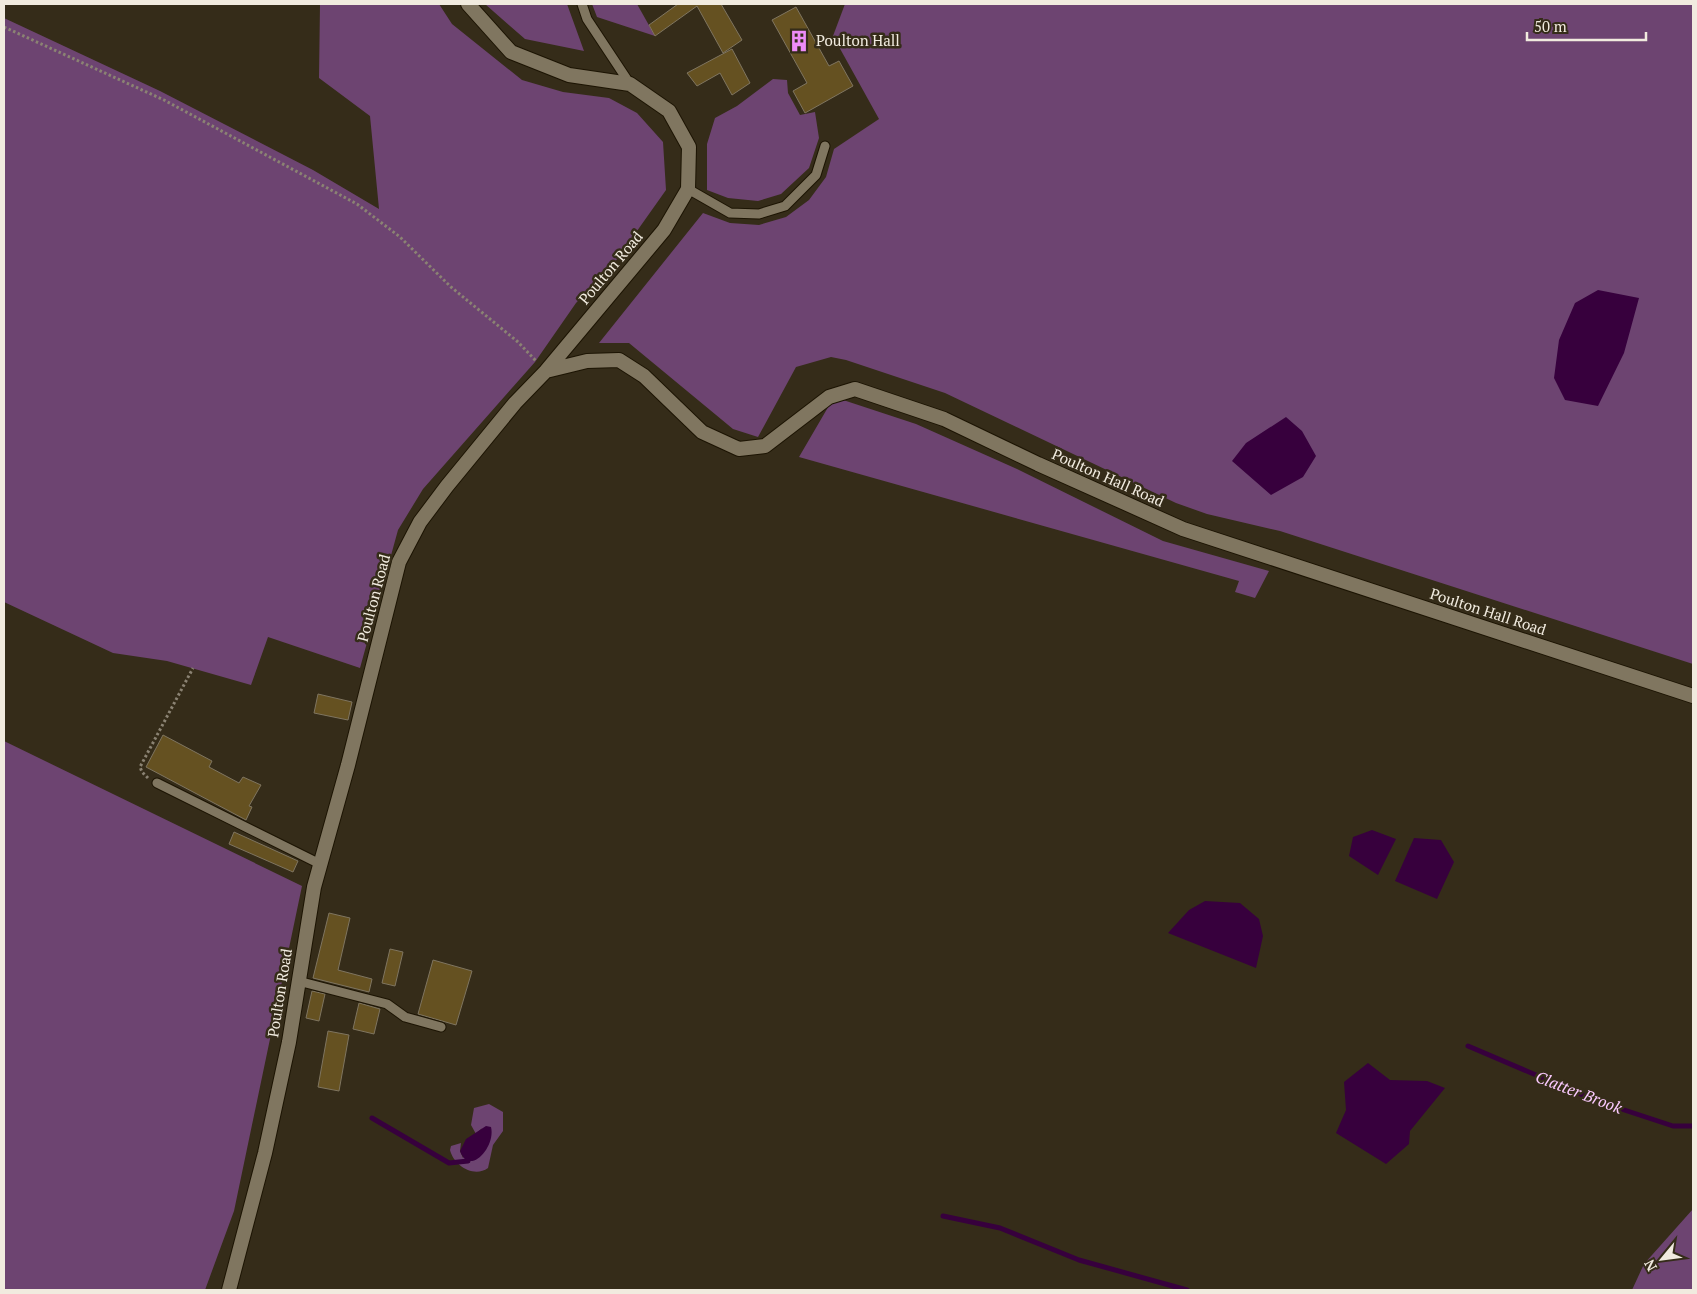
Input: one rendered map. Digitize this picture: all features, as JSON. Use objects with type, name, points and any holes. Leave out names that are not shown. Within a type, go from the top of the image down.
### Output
[{"type":"street","name":"Poulton Road","points":[[229,1290],[265,1153],[289,1042],[314,887],[348,765],[399,562],[408,540],[446,486],[515,403],[546,371],[664,230],[688,189],[689,147],[669,111],[630,84],[569,76],[511,52],[468,4]]},
{"type":"street","name":"Poulton Hall Road","points":[[546,371],[586,361],[619,360],[644,376],[702,432],[739,449],[765,446],[829,397],[855,389],[944,418],[1038,464],[1183,529],[1693,696]]},
{"type":"lane","points":[[582,4],[587,19],[630,84]]},
{"type":"lane","points":[[688,189],[730,213],[760,214],[785,206],[816,175],[825,146]]},
{"type":"lane","points":[[157,783],[320,864]]},
{"type":"lane","points":[[298,981],[387,1004],[405,1017],[441,1026]]},
{"type":"path","points":[[4,27],[164,100],[357,204],[400,237],[451,287],[518,342],[546,371]]},
{"type":"path","points":[[157,783],[146,778],[140,767],[193,668]]},
{"type":"shaded area","points":[[320,4],[439,4],[452,24],[522,80],[563,92],[609,98],[637,113],[663,142],[666,190],[615,262],[576,303],[535,362],[423,489],[398,530],[360,668],[268,637],[251,685],[167,661],[113,653],[4,602],[4,18],[160,91],[313,170],[379,209],[370,116],[319,78]]},
{"type":"shaded area","points":[[485,4],[567,4],[584,51],[525,39]]},
{"type":"shaded area","points":[[592,4],[637,4],[655,36],[597,17]]},
{"type":"shaded area","points":[[845,4],[1693,4],[1693,664],[1280,531],[1207,514],[1176,503],[945,393],[846,360],[831,357],[796,367],[758,437],[733,429],[629,343],[599,343],[703,213],[730,223],[759,225],[786,217],[809,200],[826,177],[834,149],[879,119],[833,36]]},
{"type":"shaded area","points":[[773,79],[787,80],[788,93],[800,115],[815,112],[819,138],[809,168],[781,194],[758,201],[728,198],[707,190],[707,144],[715,118],[737,106]]},
{"type":"shaded area","points":[[1598,290],[1639,298],[1624,353],[1598,406],[1565,400],[1554,378],[1559,340],[1575,303]]},
{"type":"shaded area","points":[[834,397],[916,424],[1017,469],[1163,541],[1269,571],[1255,598],[1235,592],[1239,581],[799,457]]},
{"type":"shaded area","points":[[1286,417],[1302,431],[1316,456],[1303,477],[1271,495],[1232,461],[1246,443]]},
{"type":"shaded area","points":[[4,741],[302,886],[234,1211],[205,1290],[4,1290]]},
{"type":"shaded area","points":[[1372,830],[1396,839],[1378,875],[1349,856],[1353,837]]},
{"type":"shaded area","points":[[1414,838],[1441,840],[1454,862],[1437,899],[1395,881]]},
{"type":"shaded area","points":[[1205,901],[1240,903],[1259,919],[1263,936],[1256,968],[1168,933],[1189,910]]},
{"type":"shaded area","points":[[1368,1063],[1390,1080],[1427,1081],[1445,1088],[1410,1131],[1409,1144],[1386,1164],[1336,1133],[1346,1110],[1344,1082]]},
{"type":"shaded area","points":[[489,1104],[503,1112],[503,1131],[493,1145],[488,1168],[483,1171],[471,1171],[465,1169],[452,1156],[451,1146],[461,1143],[460,1151],[463,1158],[482,1128],[476,1134],[471,1125],[474,1108]]},
{"type":"shaded area","points":[[486,1126],[491,1127],[490,1143],[481,1156],[469,1161],[464,1158],[460,1151],[466,1139]]},
{"type":"shaded area","points":[[1693,1209],[1693,1290],[1632,1290],[1644,1264]]},
{"type":"building","points":[[678,4],[721,4],[742,40],[723,53],[697,6],[655,36],[649,25]]},
{"type":"building","name":"Poulton Hall","points":[[796,7],[829,66],[839,61],[853,86],[805,113],[793,91],[807,83],[772,20]]},
{"type":"building","points":[[732,49],[750,83],[732,95],[720,73],[697,86],[687,73]]},
{"type":"building","points":[[318,694],[352,702],[348,720],[314,713]]},
{"type":"building","points":[[163,735],[212,761],[209,767],[239,783],[243,777],[261,785],[249,806],[252,807],[246,820],[146,767]]},
{"type":"building","points":[[234,832],[298,861],[293,872],[229,844]]},
{"type":"building","points":[[329,913],[350,918],[338,970],[372,979],[369,992],[313,978]]},
{"type":"building","points":[[390,949],[403,952],[395,986],[382,983]]},
{"type":"building","points":[[433,960],[472,971],[456,1025],[418,1014]]},
{"type":"building","points":[[312,991],[325,994],[319,1021],[306,1018]]},
{"type":"building","points":[[359,1003],[380,1009],[374,1034],[353,1029]]},
{"type":"building","points":[[328,1031],[349,1035],[339,1091],[318,1087]]},
{"type":"waterway","name":"Clatter Brook","points":[[1468,1046],[1597,1101],[1673,1126],[1693,1126]]},
{"type":"waterway","points":[[372,1118],[449,1163],[468,1161]]},
{"type":"waterway","points":[[943,1216],[1000,1228],[1079,1260],[1187,1290]]},
{"type":"place","name":"Poulton Hall","points":[[799,41]]}]
